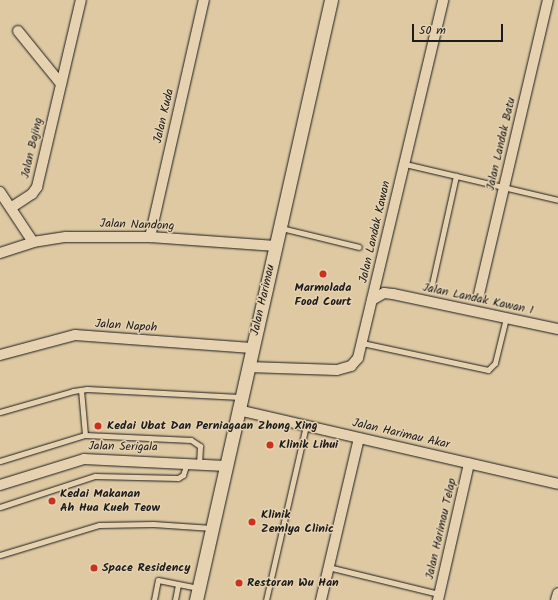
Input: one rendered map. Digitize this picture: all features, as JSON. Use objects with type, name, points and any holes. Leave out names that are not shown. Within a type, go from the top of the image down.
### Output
[{"type":"street","name":"Jalan Bajing","points":[[12,207],[32,194],[37,187],[81,0]]},
{"type":"street","name":"Jalan Kuda","points":[[150,238],[204,0]]},
{"type":"street","name":"Jalan Harimau","points":[[197,594],[331,0]]},
{"type":"street","name":"Jalan Landak Kawan","points":[[248,367],[337,370],[351,366],[358,358],[443,0]]},
{"type":"street","name":"Jalan Landak Batu","points":[[479,294],[548,0]]},
{"type":"street","points":[[18,32],[61,84]]},
{"type":"street","points":[[0,192],[12,207],[33,242]]},
{"type":"street","name":"Jalan Nandong","points":[[0,253],[33,242],[66,237],[150,238],[276,246]]},
{"type":"street","points":[[378,276],[392,294]]},
{"type":"street","name":"Jalan Landak Kawan 1","points":[[372,300],[384,293],[392,294],[558,329]]},
{"type":"street","name":"Jalan Napoh","points":[[0,355],[76,335],[252,348]]},
{"type":"street","name":"Jalan Harimau Akar","points":[[238,410],[558,484]]},
{"type":"street","points":[[320,600],[359,438]]},
{"type":"street","name":"Jalan Serigala","points":[[0,485],[84,459],[187,462],[226,466]]},
{"type":"street","name":"Jalan Harimau Telap","points":[[438,597],[469,463]]},
{"type":"street","points":[[556,600],[558,593]]},
{"type":"lane","points":[[405,164],[558,200]]},
{"type":"lane","points":[[432,284],[456,176]]},
{"type":"lane","points":[[280,228],[359,247]]},
{"type":"lane","points":[[362,343],[488,370],[495,363],[506,318]]},
{"type":"lane","points":[[0,412],[80,390],[242,397]]},
{"type":"lane","points":[[80,390],[85,435]]},
{"type":"lane","points":[[266,600],[306,426]]},
{"type":"lane","points":[[0,461],[85,435],[191,440],[200,446],[198,463]]},
{"type":"lane","points":[[0,507],[95,476],[178,478],[184,475],[187,462]]},
{"type":"lane","points":[[0,555],[99,525],[146,524],[212,528]]},
{"type":"lane","points":[[328,567],[438,597]]},
{"type":"lane","points":[[154,600],[158,580],[178,584],[197,594]]},
{"type":"lane","points":[[175,600],[178,584]]},
{"type":"place","name":"Marmolada Food Court","points":[[323,274]]},
{"type":"place","name":"Kedai Ubat Dan Perniagaan Zhong Xing","points":[[98,426]]},
{"type":"place","name":"Klinik Lihui","points":[[270,445]]},
{"type":"place","name":"Kedai Makanan Ah Hua Kueh Teow","points":[[52,501]]},
{"type":"place","name":"Klinik Zemlya Clinic","points":[[252,522]]},
{"type":"place","name":"Space Residency","points":[[94,568]]},
{"type":"place","name":"Restoran Wu Han","points":[[239,583]]}]
